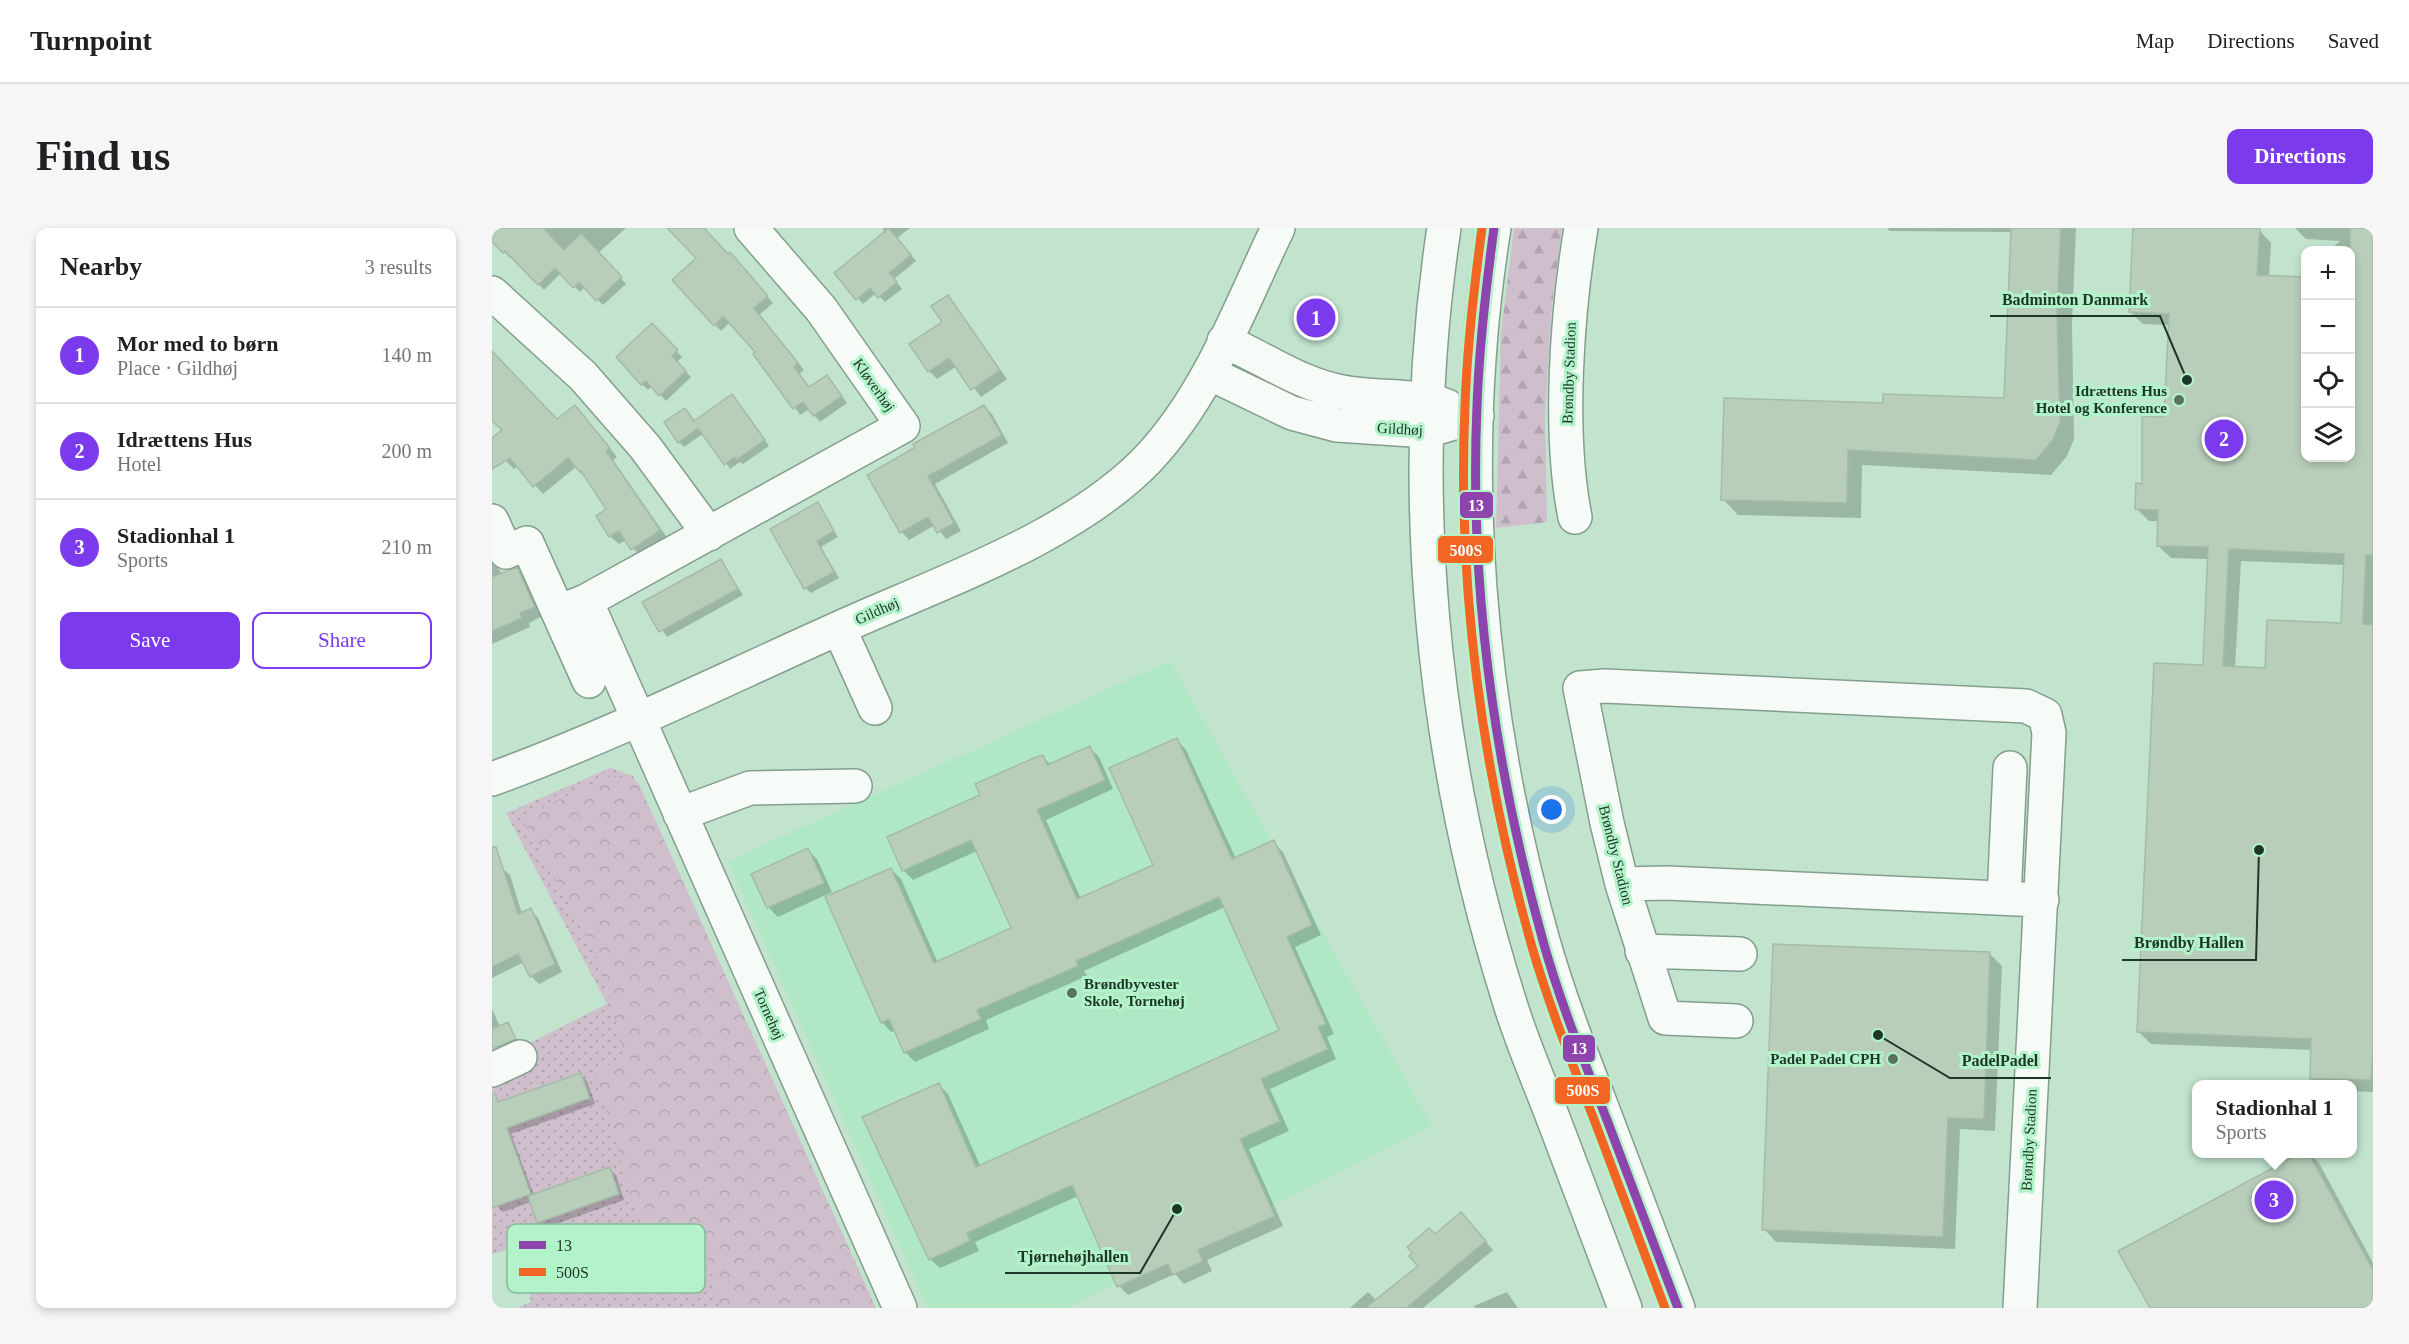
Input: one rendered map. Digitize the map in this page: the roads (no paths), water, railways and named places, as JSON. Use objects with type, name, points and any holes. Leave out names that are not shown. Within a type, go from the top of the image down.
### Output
[{"type":"street","name":"Kløverhøj","points":[[572,607],[903,426],[821,309],[751,228]]},
{"type":"street","name":"Gildhøj","points":[[492,779],[637,720],[1042,537],[1108,496],[1148,459],[1181,419],[1209,373],[1278,228]]},
{"type":"street","points":[[1444,228],[1433,320],[1428,399],[1426,509],[1437,654],[1447,728],[1470,857],[1509,1002],[1625,1308]]},
{"type":"street","points":[[1494,228],[1482,327],[1477,416],[1477,508],[1482,618],[1495,718],[1517,836],[1543,942],[1678,1308]]},
{"type":"street","name":"Brøndby Stadion","points":[[1575,517],[1567,465],[1567,403],[1572,309],[1581,228]]},
{"type":"street","points":[[492,293],[583,376],[645,447],[709,534]]},
{"type":"street","points":[[1224,341],[1294,377],[1319,386],[1344,392],[1428,399],[1477,416]]},
{"type":"street","name":"Gildhøj","points":[[1209,373],[1292,413],[1337,425],[1427,431],[1477,416]]},
{"type":"street","points":[[492,520],[506,552],[527,543],[572,607],[637,720]]},
{"type":"street","points":[[572,607],[589,681]]},
{"type":"street","points":[[839,628],[875,708]]},
{"type":"street","name":"Brøndby Stadion","points":[[1736,1021],[1665,1018],[1622,884],[1607,823],[1580,688],[1605,686],[2036,709],[2045,715],[2049,733],[2042,900],[2020,1308]]},
{"type":"street","name":"Tornehøj","points":[[637,720],[900,1308]]},
{"type":"street","points":[[2004,898],[2010,768]]},
{"type":"street","points":[[680,814],[750,788],[855,786]]},
{"type":"street","points":[[1622,884],[1667,883],[2042,900]]},
{"type":"street","points":[[1642,951],[1740,954]]},
{"type":"place","name":"Mor med to børn","points":[[1316,318]]},
{"type":"place","name":"Badminton Danmark","points":[[2187,380]]},
{"type":"place","name":"Idrættens Hus Hotel og Konference","points":[[2179,400]]},
{"type":"place","name":"Idrættens Hus","points":[[2224,439]]},
{"type":"place","name":"Brøndby Hallen","points":[[2259,850]]},
{"type":"place","name":"Brøndbyvester Skole, Tornehøj","points":[[1072,993]]},
{"type":"place","name":"PadelPadel","points":[[1878,1035]]},
{"type":"place","name":"Padel Padel CPH","points":[[1893,1059]]},
{"type":"place","name":"Stadionhal 1","points":[[2274,1200]]},
{"type":"place","name":"Tjørnehøjhallen","points":[[1177,1209]]}]
